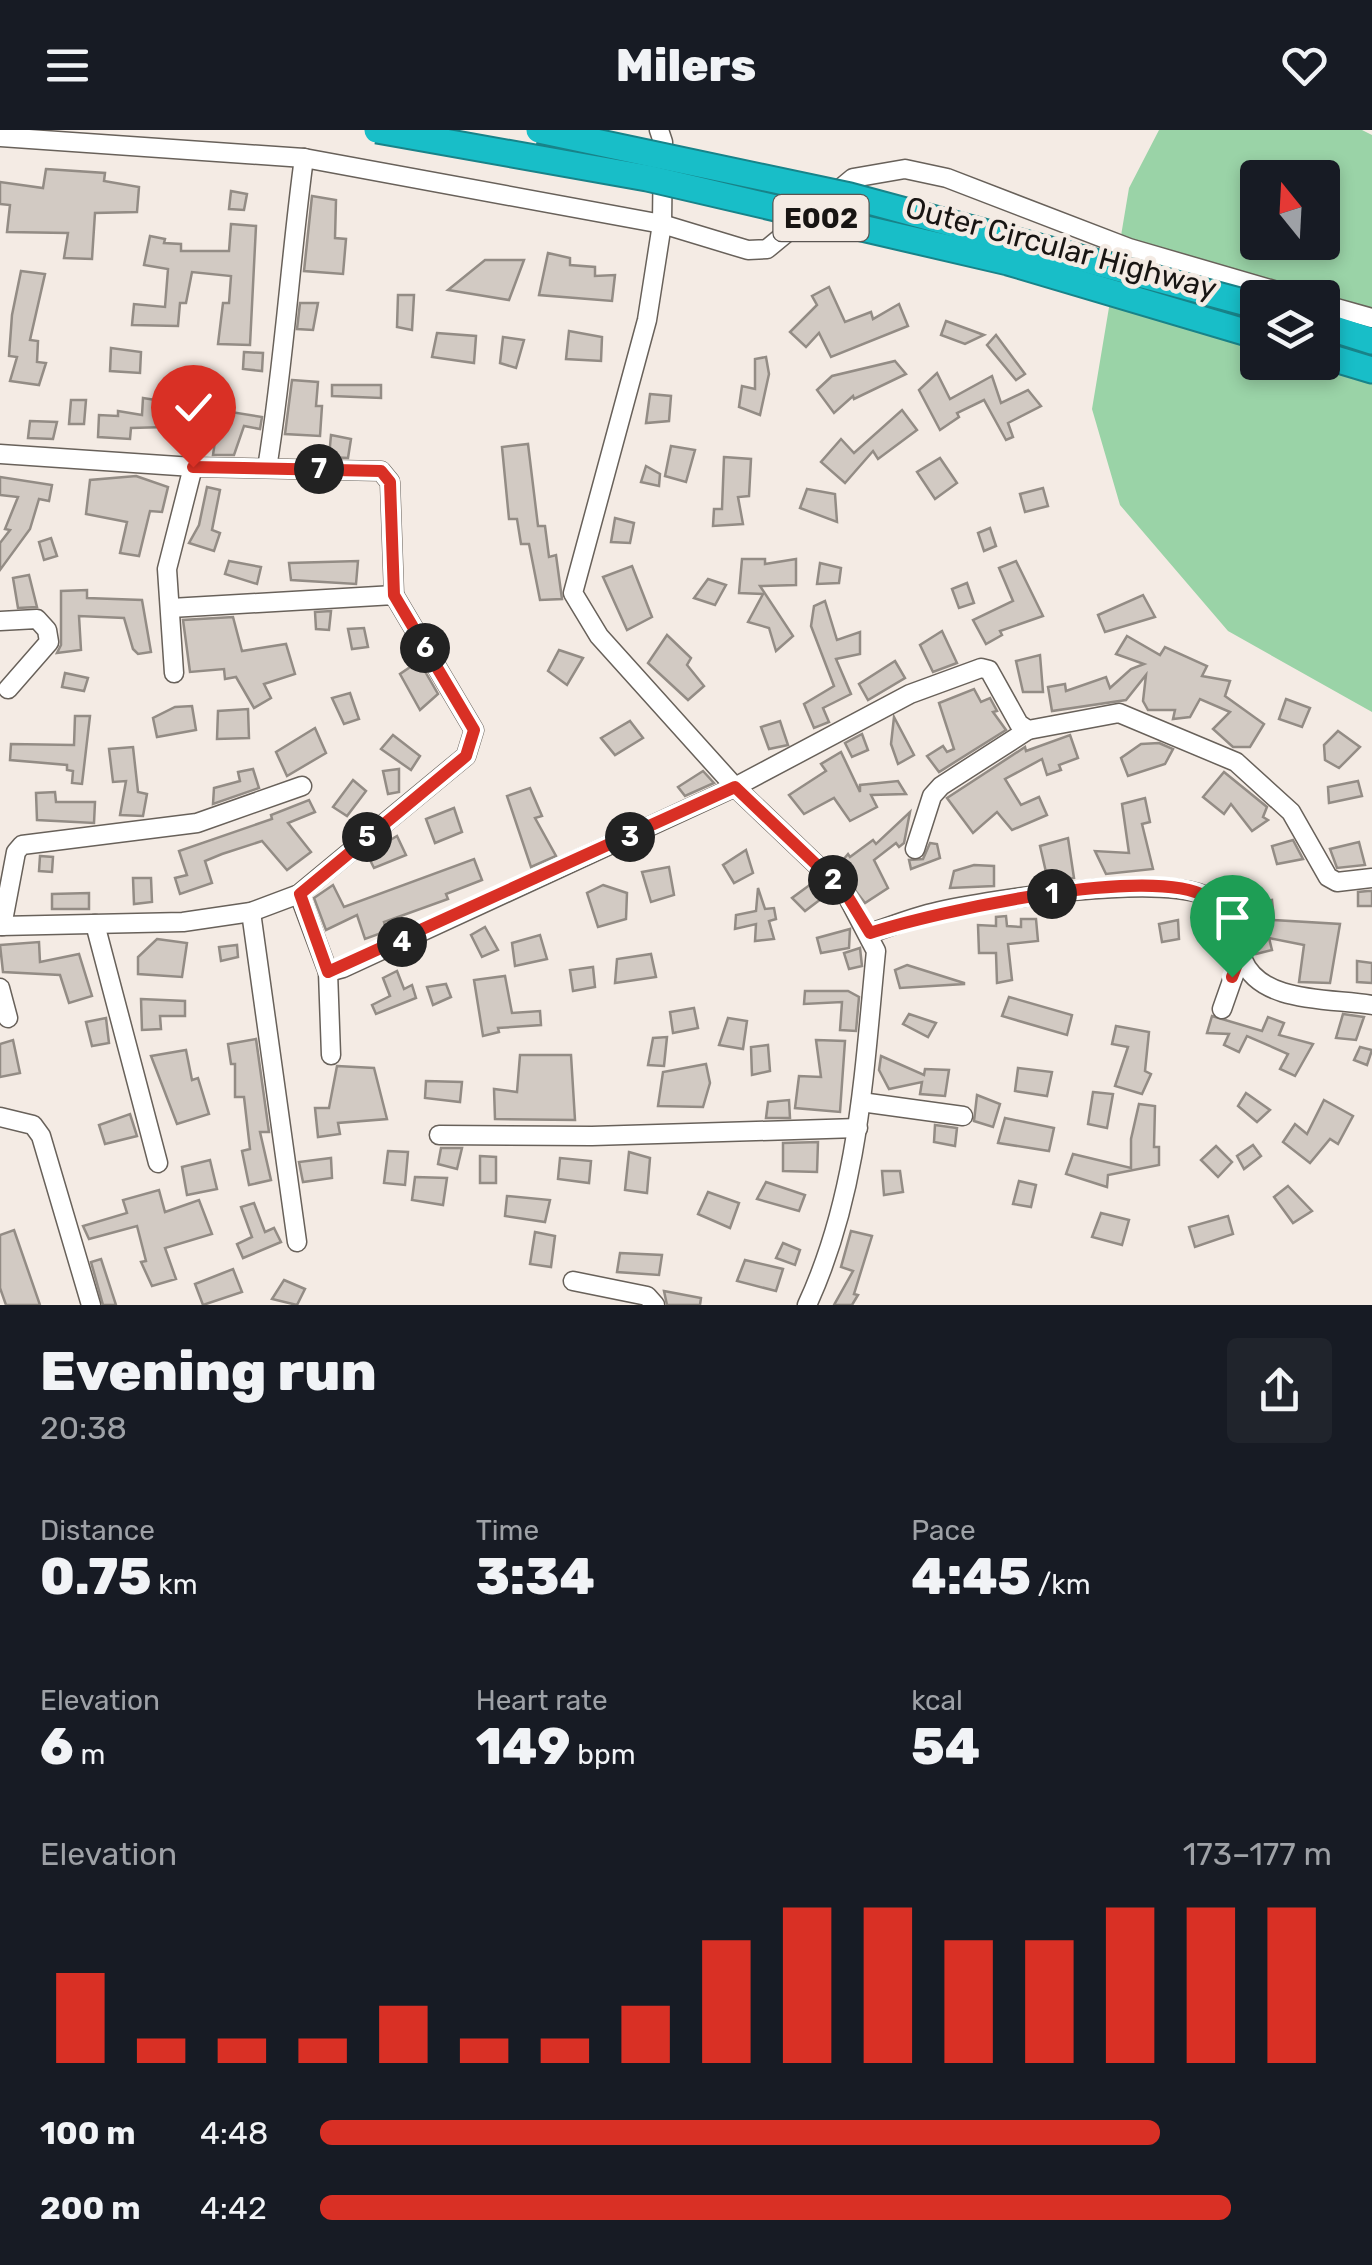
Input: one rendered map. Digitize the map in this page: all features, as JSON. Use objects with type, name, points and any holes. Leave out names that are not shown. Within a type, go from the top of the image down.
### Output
[{"type":"highway","name":"Outer Circular Highway","points":[[377,130],[647,178],[1008,262],[1240,331]]},
{"type":"highway","name":"Outer Circular Highway","points":[[539,130],[850,196],[1240,301]]},
{"type":"highway","points":[[1340,330],[1372,340]]},
{"type":"highway","points":[[1340,360],[1372,370]]},
{"type":"street","points":[[659,130],[663,142],[662,224],[648,320],[573,593],[598,636],[735,787],[845,892],[876,950],[858,1128],[844,1202],[825,1266],[807,1305]]},
{"type":"street","points":[[0,138],[304,158],[662,224],[748,250],[767,249],[853,178],[905,169],[947,178],[1129,248],[1240,280]]},
{"type":"street","points":[[267,468],[280,393],[285,302],[304,158]]},
{"type":"street","points":[[1340,309],[1372,318]]},
{"type":"street","points":[[0,454],[193,467],[381,471],[390,482],[394,595],[474,730],[473,744],[466,756],[300,894],[251,912],[183,922],[1,926],[16,852],[30,841],[197,823],[302,786]]},
{"type":"street","points":[[174,673],[166,569],[193,467]]},
{"type":"street","points":[[172,608],[394,595]]},
{"type":"street","points":[[0,621],[24,616],[36,619],[47,630],[49,642],[8,690]]},
{"type":"street","points":[[328,972],[735,787],[910,694],[981,668],[989,670],[1019,724],[1028,730]]},
{"type":"street","points":[[915,849],[932,796],[941,786],[1028,730],[1106,714],[1135,717],[1236,762],[1291,812],[1328,877],[1337,882],[1372,878]]},
{"type":"street","points":[[870,933],[930,913],[992,902],[1084,890],[1184,886],[1211,898],[1228,919],[1250,976],[1276,991],[1372,1005]]},
{"type":"street","points":[[300,894],[328,972],[331,1054]]},
{"type":"street","points":[[251,912],[297,1242]]},
{"type":"street","points":[[95,924],[158,1163]]},
{"type":"street","points":[[1222,1009],[1241,954]]},
{"type":"street","points":[[0,988],[8,1018]]},
{"type":"street","points":[[861,1102],[962,1116]]},
{"type":"street","points":[[0,1117],[33,1125],[42,1136],[91,1305]]},
{"type":"street","points":[[440,1135],[592,1136],[858,1128]]},
{"type":"street","points":[[574,1281],[647,1296],[655,1305]]},
{"type":"green space","points":[[1159,130],[1362,130],[1372,135],[1372,712],[1228,631],[1120,505],[1092,409],[1129,188]]},
{"type":"building","points":[[46,169],[105,173],[104,181],[139,187],[137,212],[95,213],[92,259],[64,258],[68,233],[7,232],[10,205],[0,204],[0,182],[43,188]]},
{"type":"building","points":[[231,191],[247,194],[244,210],[229,209]]},
{"type":"building","points":[[312,196],[336,200],[335,238],[346,239],[343,274],[304,271]]},
{"type":"building","points":[[231,224],[256,226],[250,345],[218,344],[223,303],[229,303],[231,276],[192,272],[186,303],[180,303],[178,326],[132,325],[134,304],[165,307],[168,269],[144,265],[150,236],[165,239],[164,243],[181,244],[181,251],[229,251]]},
{"type":"building","points":[[548,253],[570,258],[570,265],[595,267],[595,276],[615,275],[612,301],[539,295]]},
{"type":"building","points":[[485,260],[524,260],[509,300],[448,290]]},
{"type":"building","points":[[21,271],[45,274],[30,340],[38,341],[37,362],[46,363],[39,385],[10,381],[17,357],[9,356],[12,315]]},
{"type":"building","points":[[829,287],[845,322],[871,312],[873,319],[899,304],[908,326],[831,357],[819,333],[806,347],[790,332],[817,305],[812,296]]},
{"type":"building","points":[[398,295],[414,295],[412,330],[397,327]]},
{"type":"building","points":[[300,303],[318,303],[313,330],[297,329]]},
{"type":"building","points":[[946,321],[984,335],[965,344],[941,335]]},
{"type":"building","points":[[569,331],[602,337],[601,361],[566,359]]},
{"type":"building","points":[[437,333],[476,336],[474,363],[432,357]]},
{"type":"building","points":[[996,335],[1025,374],[1016,380],[987,345]]},
{"type":"building","points":[[503,337],[524,340],[516,368],[500,363]]},
{"type":"building","points":[[111,348],[141,352],[140,373],[110,371]]},
{"type":"building","points":[[244,352],[263,353],[262,371],[243,369]]},
{"type":"building","points":[[766,357],[769,374],[760,415],[739,407],[742,386],[755,389],[755,359]]},
{"type":"building","points":[[895,361],[906,374],[854,399],[853,396],[834,413],[817,390],[832,376]]},
{"type":"building","points":[[937,373],[950,399],[992,376],[1001,403],[1028,390],[1041,406],[1008,423],[1013,437],[1006,440],[984,400],[957,413],[959,417],[940,430],[919,390]]},
{"type":"building","points":[[292,380],[318,382],[316,406],[322,406],[320,436],[285,434]]},
{"type":"building","points":[[332,385],[381,385],[381,398],[332,396]]},
{"type":"building","points":[[650,394],[671,396],[669,421],[646,423]]},
{"type":"building","points":[[143,398],[262,417],[260,429],[244,426],[234,455],[213,455],[217,427],[189,421],[188,438],[165,435],[166,427],[131,428],[130,439],[98,437],[99,415],[118,416],[118,411],[142,415]]},
{"type":"building","points":[[71,400],[86,400],[84,424],[69,424]]},
{"type":"building","points":[[902,410],[917,430],[878,459],[873,451],[845,483],[821,462],[841,439],[854,453]]},
{"type":"building","points":[[30,421],[57,422],[53,439],[28,438]]},
{"type":"building","points":[[331,435],[351,439],[348,458],[329,457]]},
{"type":"building","points":[[528,444],[538,526],[545,526],[549,557],[556,555],[562,599],[540,600],[529,544],[521,544],[517,519],[509,519],[502,447]]},
{"type":"building","points":[[671,446],[695,450],[686,482],[665,476]]},
{"type":"building","points":[[724,457],[751,459],[749,496],[738,497],[743,524],[713,526],[714,509],[722,509]]},
{"type":"building","points":[[940,458],[957,483],[935,499],[917,472]]},
{"type":"building","points":[[646,466],[660,474],[659,486],[641,482]]},
{"type":"building","points":[[136,476],[168,487],[162,512],[150,511],[139,556],[120,553],[127,522],[86,514],[90,480]]},
{"type":"building","points":[[0,477],[52,485],[49,501],[39,499],[30,529],[0,570],[0,543],[10,530],[5,529],[18,497],[0,495]]},
{"type":"building","points":[[207,487],[220,490],[212,530],[220,533],[214,551],[189,543],[199,525]]},
{"type":"building","points":[[1043,488],[1048,506],[1025,512],[1020,494]]},
{"type":"building","points":[[807,489],[835,494],[837,522],[800,508]]},
{"type":"building","points":[[615,518],[634,523],[630,543],[611,542]]},
{"type":"building","points":[[990,528],[996,546],[984,551],[978,533]]},
{"type":"building","points":[[51,538],[57,556],[44,560],[39,542]]},
{"type":"building","points":[[742,559],[765,559],[765,564],[796,559],[796,585],[760,586],[793,636],[776,651],[769,628],[748,622],[763,594],[739,593]]},
{"type":"building","points":[[229,561],[261,567],[257,584],[225,574]]},
{"type":"building","points":[[358,561],[356,584],[291,580],[289,563]]},
{"type":"building","points":[[1016,561],[1043,616],[1000,631],[1002,635],[986,644],[973,620],[1013,601],[999,568]]},
{"type":"building","points":[[820,563],[841,568],[839,583],[817,584]]},
{"type":"building","points":[[632,566],[652,617],[627,630],[603,577]]},
{"type":"building","points":[[29,575],[37,607],[18,608],[13,578]]},
{"type":"building","points":[[708,579],[726,585],[715,605],[694,598]]},
{"type":"building","points":[[967,583],[974,603],[959,608],[952,589]]},
{"type":"building","points":[[87,590],[87,598],[142,600],[151,652],[138,654],[133,649],[124,618],[79,616],[81,650],[57,653],[61,645],[61,591]]},
{"type":"building","points":[[1143,595],[1155,617],[1105,632],[1098,615]]},
{"type":"building","points":[[825,601],[837,640],[860,632],[860,654],[836,659],[851,694],[823,708],[829,722],[814,728],[804,704],[834,686],[811,626],[814,606]]},
{"type":"building","points":[[331,611],[329,630],[316,629],[315,612]]},
{"type":"building","points":[[233,617],[242,651],[286,644],[295,674],[264,684],[271,698],[254,708],[236,677],[225,679],[224,669],[190,672],[183,620]]},
{"type":"building","points":[[364,628],[368,647],[352,649],[348,629]]},
{"type":"building","points":[[942,631],[957,663],[933,672],[920,645]]},
{"type":"building","points":[[667,635],[691,658],[687,665],[704,686],[688,700],[648,663]]},
{"type":"building","points":[[1127,636],[1160,655],[1165,647],[1207,666],[1202,676],[1230,681],[1225,696],[1264,724],[1250,747],[1233,747],[1213,729],[1230,712],[1200,699],[1190,717],[1173,719],[1175,710],[1148,710],[1143,701],[1146,675],[1126,700],[1052,711],[1048,687],[1065,684],[1066,691],[1106,677],[1110,688],[1131,669],[1144,664],[1116,654]]},
{"type":"building","points":[[559,650],[583,658],[567,685],[548,671]]},
{"type":"building","points":[[1040,655],[1043,692],[1023,692],[1016,661]]},
{"type":"building","points":[[419,661],[438,694],[420,710],[400,674]]},
{"type":"building","points":[[895,661],[905,678],[868,700],[859,684]]},
{"type":"building","points":[[65,673],[88,678],[84,691],[62,687]]},
{"type":"building","points":[[974,689],[981,702],[990,698],[997,711],[993,712],[1006,730],[939,772],[927,756],[943,746],[947,752],[954,749],[939,703]]},
{"type":"building","points":[[350,693],[359,719],[344,724],[332,698]]},
{"type":"building","points":[[1286,699],[1310,708],[1302,727],[1279,719]]},
{"type":"building","points":[[192,706],[196,730],[157,737],[153,718],[175,707]]},
{"type":"building","points":[[248,709],[249,738],[217,739],[218,711]]},
{"type":"building","points":[[75,716],[90,716],[82,784],[72,783],[73,771],[67,770],[67,765],[10,760],[11,744],[74,745]]},
{"type":"building","points":[[894,717],[914,755],[898,764],[891,744]]},
{"type":"building","points":[[630,721],[643,738],[615,755],[601,738]]},
{"type":"building","points":[[780,721],[788,745],[769,749],[761,727]]},
{"type":"building","points":[[315,728],[326,753],[287,776],[276,752]]},
{"type":"building","points":[[1338,731],[1360,747],[1339,768],[1325,760],[1324,745]]},
{"type":"building","points":[[862,734],[868,750],[852,757],[845,743]]},
{"type":"building","points":[[393,735],[420,756],[411,770],[381,749]]},
{"type":"building","points":[[1070,735],[1078,758],[1059,765],[1061,770],[1047,775],[1042,759],[1005,779],[1021,805],[1039,797],[1047,815],[1012,830],[997,812],[973,833],[947,798],[1025,747],[1026,751]]},
{"type":"building","points":[[1159,743],[1173,749],[1165,764],[1128,776],[1121,758],[1141,744]]},
{"type":"building","points":[[133,747],[138,792],[147,794],[143,816],[120,815],[126,781],[113,782],[109,749]]},
{"type":"building","points":[[841,752],[860,792],[860,785],[898,781],[906,794],[871,795],[877,807],[850,821],[834,798],[804,814],[789,795],[826,771],[821,764]]},
{"type":"building","points":[[253,769],[259,788],[213,804],[214,788],[240,781],[238,772]]},
{"type":"building","points":[[399,769],[399,792],[388,794],[383,771]]},
{"type":"building","points":[[703,771],[714,783],[685,796],[678,787]]},
{"type":"building","points":[[1224,772],[1267,807],[1263,817],[1268,820],[1252,831],[1231,804],[1224,814],[1203,797]]},
{"type":"building","points":[[353,780],[366,791],[347,816],[333,807]]},
{"type":"building","points":[[1358,781],[1362,796],[1329,803],[1328,787]]},
{"type":"building","points":[[530,788],[542,816],[535,818],[556,856],[531,867],[507,796]]},
{"type":"building","points":[[55,792],[56,802],[95,802],[94,823],[37,820],[36,793]]},
{"type":"building","points":[[1145,798],[1150,822],[1142,824],[1153,869],[1106,874],[1095,851],[1129,853],[1122,804]]},
{"type":"building","points":[[309,800],[315,812],[288,823],[311,852],[287,870],[262,841],[205,861],[212,883],[180,894],[175,878],[187,875],[179,851],[272,819],[271,815]]},
{"type":"building","points":[[454,808],[462,832],[435,843],[426,819]]},
{"type":"building","points":[[910,812],[904,843],[899,847],[896,843],[874,860],[888,888],[865,903],[837,867],[848,854],[850,857],[873,840],[876,844]]},
{"type":"building","points":[[397,836],[406,855],[374,868],[367,854]]},
{"type":"building","points":[[1068,838],[1074,878],[1048,881],[1040,846]]},
{"type":"building","points":[[1293,840],[1303,859],[1277,864],[1272,846]]},
{"type":"building","points":[[1359,842],[1365,865],[1337,868],[1330,849]]},
{"type":"building","points":[[930,843],[937,844],[940,858],[911,869],[909,860],[923,859]]},
{"type":"building","points":[[746,850],[753,873],[734,883],[723,865]]},
{"type":"building","points":[[40,856],[53,857],[52,872],[39,871]]},
{"type":"building","points":[[474,859],[482,880],[446,894],[448,899],[384,922],[387,931],[365,939],[357,915],[326,930],[314,898],[333,885],[344,907]]},
{"type":"building","points":[[974,865],[994,866],[994,886],[950,888],[954,871]]},
{"type":"building","points":[[669,867],[674,895],[651,902],[642,872]]},
{"type":"building","points":[[133,878],[151,878],[152,902],[134,904]]},
{"type":"building","points":[[811,884],[825,896],[805,911],[792,898]]},
{"type":"building","points":[[603,885],[627,893],[626,919],[598,927],[587,893]]},
{"type":"building","points":[[758,888],[765,909],[774,908],[776,919],[769,921],[774,939],[755,941],[756,924],[735,929],[736,915],[756,911]]},
{"type":"building","points":[[1372,891],[1372,906],[1358,906],[1358,892]]},
{"type":"building","points":[[89,893],[89,909],[52,909],[52,894]]},
{"type":"building","points":[[1272,900],[1274,920],[1340,924],[1330,983],[1299,982],[1304,945],[1269,938],[1272,950],[1256,954],[1244,926],[1260,921],[1258,902]]},
{"type":"building","points":[[1006,916],[1007,926],[1021,927],[1021,919],[1036,919],[1038,941],[1008,944],[1012,980],[997,983],[996,953],[979,953],[978,925],[996,926],[996,917]]},
{"type":"building","points":[[1178,920],[1179,939],[1162,942],[1159,924]]},
{"type":"building","points":[[485,927],[498,950],[482,957],[471,935]]},
{"type":"building","points":[[850,929],[849,948],[821,953],[817,938]]},
{"type":"building","points":[[540,935],[547,959],[515,966],[512,943]]},
{"type":"building","points":[[157,939],[187,943],[182,977],[138,974],[138,957]]},
{"type":"building","points":[[39,942],[40,962],[79,954],[92,996],[69,1003],[60,975],[3,972],[0,945]]},
{"type":"building","points":[[237,945],[238,957],[221,961],[219,947]]},
{"type":"building","points":[[860,948],[862,966],[849,969],[844,953]]},
{"type":"building","points":[[651,954],[656,977],[615,983],[617,959]]},
{"type":"building","points":[[1357,961],[1372,963],[1372,983],[1357,982]]},
{"type":"building","points":[[907,965],[964,984],[900,988],[895,970]]},
{"type":"building","points":[[593,967],[595,987],[573,991],[570,970]]},
{"type":"building","points":[[397,971],[404,989],[412,985],[416,998],[376,1014],[372,1005],[390,996],[383,978]]},
{"type":"building","points":[[505,976],[512,1013],[540,1011],[541,1025],[498,1028],[499,1032],[483,1036],[474,980]]},
{"type":"building","points":[[446,984],[451,997],[433,1005],[427,987]]},
{"type":"building","points":[[805,991],[848,991],[859,997],[856,1031],[840,1030],[842,1002],[804,1004]]},
{"type":"building","points":[[1009,997],[1072,1015],[1067,1035],[1002,1016]]},
{"type":"building","points":[[141,999],[185,1001],[185,1016],[160,1016],[161,1029],[142,1030]]},
{"type":"building","points":[[694,1008],[698,1028],[673,1033],[670,1012]]},
{"type":"building","points":[[909,1014],[936,1023],[928,1037],[903,1024]]},
{"type":"building","points":[[1343,1014],[1364,1017],[1356,1040],[1336,1038]]},
{"type":"building","points":[[1212,1016],[1262,1031],[1268,1017],[1284,1023],[1279,1035],[1313,1044],[1295,1076],[1280,1069],[1288,1054],[1247,1036],[1239,1052],[1224,1045],[1229,1034],[1207,1033]]},
{"type":"building","points":[[106,1018],[109,1043],[92,1046],[86,1022]]},
{"type":"building","points":[[728,1018],[747,1021],[743,1049],[719,1045]]},
{"type":"building","points":[[1116,1026],[1149,1032],[1145,1071],[1151,1074],[1142,1094],[1115,1086],[1128,1047],[1112,1044]]},
{"type":"building","points":[[667,1037],[664,1066],[648,1065],[653,1038]]},
{"type":"building","points":[[256,1039],[269,1132],[260,1132],[271,1180],[249,1185],[242,1151],[250,1149],[244,1097],[235,1097],[235,1064],[231,1064],[228,1044]]},
{"type":"building","points":[[13,1040],[20,1073],[0,1077],[0,1044]]},
{"type":"building","points":[[816,1040],[845,1041],[840,1112],[795,1108],[799,1076],[821,1077]]},
{"type":"building","points":[[768,1045],[770,1071],[752,1075],[751,1047]]},
{"type":"building","points":[[1360,1047],[1372,1050],[1367,1065],[1354,1060]]},
{"type":"building","points":[[186,1050],[192,1080],[198,1078],[209,1114],[177,1124],[151,1056]]},
{"type":"building","points":[[520,1055],[571,1055],[575,1120],[495,1119],[494,1089],[517,1092]]},
{"type":"building","points":[[881,1056],[924,1075],[925,1069],[949,1070],[945,1096],[920,1094],[922,1082],[889,1089],[879,1070]]},
{"type":"building","points":[[706,1064],[710,1083],[703,1107],[658,1106],[663,1072]]},
{"type":"building","points":[[337,1066],[374,1068],[387,1119],[338,1123],[340,1134],[318,1137],[315,1108],[329,1108]]},
{"type":"building","points":[[1018,1068],[1052,1072],[1047,1096],[1015,1091]]},
{"type":"building","points":[[426,1081],[462,1082],[460,1102],[425,1098]]},
{"type":"building","points":[[1093,1092],[1113,1094],[1107,1128],[1088,1124]]},
{"type":"building","points":[[1246,1093],[1270,1110],[1257,1122],[1238,1106]]},
{"type":"building","points":[[977,1095],[1000,1104],[993,1127],[974,1121]]},
{"type":"building","points":[[789,1100],[790,1118],[766,1118],[768,1102]]},
{"type":"building","points":[[1324,1100],[1353,1116],[1338,1144],[1330,1139],[1310,1163],[1283,1142],[1295,1124],[1307,1134]]},
{"type":"building","points":[[1139,1104],[1155,1106],[1154,1147],[1159,1147],[1159,1165],[1108,1175],[1107,1187],[1066,1174],[1073,1154],[1131,1168],[1131,1139]]},
{"type":"building","points":[[130,1114],[137,1136],[105,1144],[99,1125]]},
{"type":"building","points":[[1005,1118],[1054,1128],[1049,1151],[998,1143]]},
{"type":"building","points":[[935,1125],[957,1128],[955,1146],[934,1142]]},
{"type":"building","points":[[818,1142],[817,1172],[783,1171],[783,1143]]},
{"type":"building","points":[[1253,1145],[1261,1156],[1244,1169],[1237,1156]]},
{"type":"building","points":[[1216,1146],[1232,1162],[1218,1177],[1201,1160]]},
{"type":"building","points":[[441,1148],[462,1148],[457,1169],[438,1164]]},
{"type":"building","points":[[388,1151],[408,1152],[405,1185],[384,1183]]},
{"type":"building","points":[[629,1152],[650,1158],[647,1193],[625,1190]]},
{"type":"building","points":[[480,1156],[496,1157],[496,1183],[480,1183]]},
{"type":"building","points":[[331,1158],[332,1178],[303,1182],[299,1162]]},
{"type":"building","points":[[560,1158],[591,1161],[589,1183],[558,1179]]},
{"type":"building","points":[[210,1160],[217,1189],[187,1195],[182,1167]]},
{"type":"building","points":[[882,1171],[900,1171],[903,1192],[884,1195]]},
{"type":"building","points":[[415,1177],[447,1178],[443,1205],[412,1200]]},
{"type":"building","points":[[1019,1181],[1036,1185],[1031,1207],[1013,1204]]},
{"type":"building","points":[[766,1182],[805,1195],[799,1211],[757,1199]]},
{"type":"building","points":[[1288,1186],[1312,1211],[1293,1223],[1274,1197]]},
{"type":"building","points":[[159,1190],[165,1212],[199,1200],[212,1234],[165,1248],[176,1279],[152,1286],[141,1262],[146,1261],[137,1226],[89,1239],[83,1226],[127,1213],[123,1200]]},
{"type":"building","points":[[708,1192],[739,1203],[730,1228],[698,1214]]},
{"type":"building","points":[[507,1196],[550,1200],[545,1222],[505,1216]]},
{"type":"building","points":[[254,1203],[265,1232],[274,1228],[281,1242],[243,1258],[237,1244],[252,1237],[241,1207]]},
{"type":"building","points":[[1101,1213],[1129,1220],[1122,1245],[1092,1237]]},
{"type":"building","points":[[1228,1216],[1233,1234],[1195,1247],[1189,1227]]},
{"type":"building","points":[[14,1230],[40,1305],[6,1305],[0,1288],[0,1235]]},
{"type":"building","points":[[851,1231],[872,1236],[854,1294],[858,1295],[852,1305],[834,1305],[853,1271],[841,1267]]},
{"type":"building","points":[[535,1232],[555,1236],[551,1267],[530,1264]]},
{"type":"building","points":[[783,1243],[800,1250],[795,1265],[776,1258]]},
{"type":"building","points":[[620,1253],[662,1255],[659,1275],[617,1272]]},
{"type":"building","points":[[101,1259],[116,1305],[103,1305],[91,1262]]},
{"type":"building","points":[[745,1260],[783,1269],[776,1291],[737,1281]]},
{"type":"building","points":[[233,1269],[242,1292],[203,1305],[195,1284]]},
{"type":"building","points":[[284,1280],[305,1289],[297,1305],[272,1299]]},
{"type":"building","points":[[664,1291],[701,1298],[700,1305],[667,1305]]},
{"type":"route","points":[[193,467],[381,471],[390,482],[394,595],[474,730],[473,744],[466,756],[300,894],[328,972],[735,787],[845,892],[870,933],[930,913],[992,902],[1084,890],[1184,886],[1211,898],[1228,919],[1241,954],[1232,977]]}]
